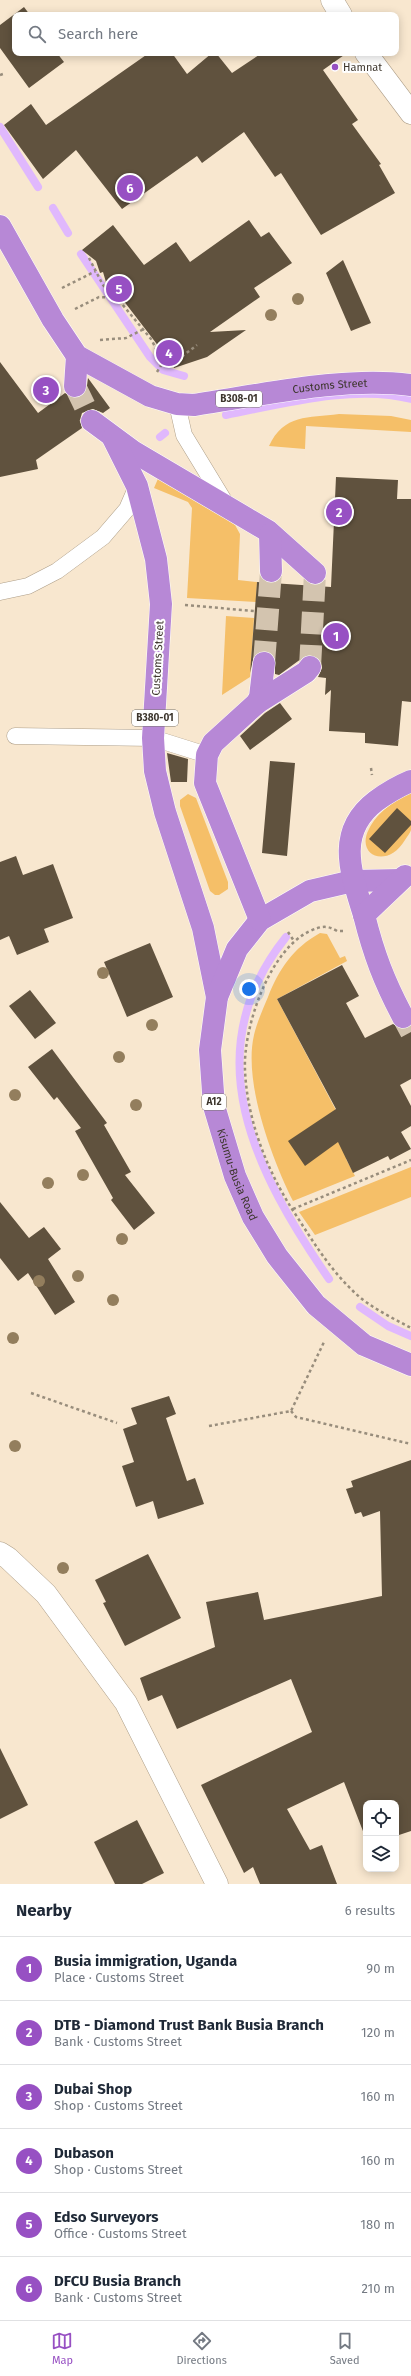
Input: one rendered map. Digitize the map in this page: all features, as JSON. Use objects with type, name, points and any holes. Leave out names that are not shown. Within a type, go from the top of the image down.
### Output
[{"type":"highway","name":"Customs Street","points":[[0,226],[53,320],[77,356],[150,396],[177,404],[194,405],[322,387],[384,381],[411,385]]},
{"type":"highway","points":[[76,386],[77,356]]},
{"type":"highway","name":"Customs Street","points":[[92,421],[113,438],[226,504],[269,533],[315,573]]},
{"type":"highway","name":"Customs Street","points":[[113,438],[137,486],[156,559],[161,604],[153,757],[157,780],[203,928],[217,997]]},
{"type":"highway","points":[[269,533],[271,571]]},
{"type":"highway","points":[[257,703],[260,697],[264,663]]},
{"type":"highway","points":[[260,920],[205,783],[207,755],[213,743],[257,703],[306,672],[310,666]]},
{"type":"highway","points":[[403,1017],[382,978],[353,881],[349,844],[352,828],[365,809],[387,794],[411,781]]},
{"type":"highway","name":"Kisumu-Busia Road","points":[[405,876],[353,881],[310,891],[288,902],[260,920],[237,949],[217,997],[210,1050],[214,1106],[234,1176],[253,1217],[277,1256],[316,1305],[364,1345],[411,1366]]},
{"type":"highway","name":"A12","points":[[365,921],[405,876]]},
{"type":"street","points":[[332,0],[339,12]]},
{"type":"street","points":[[368,56],[411,113]]},
{"type":"street","points":[[0,1553],[8,1558],[46,1594],[126,1703],[217,1884]]},
{"type":"lane","name":"Customs Street","points":[[177,404],[184,435],[226,504]]},
{"type":"lane","points":[[0,592],[28,586],[57,571],[103,537],[127,509],[137,486]]},
{"type":"lane","points":[[15,736],[153,738],[207,755]]},
{"type":"path","points":[[89,258],[103,285],[151,339],[164,362]]},
{"type":"path","points":[[88,275],[96,271]]},
{"type":"path","points":[[99,297],[116,298]]},
{"type":"path","points":[[126,338],[142,330]]},
{"type":"path","points":[[156,372],[164,362],[180,358],[197,345]]},
{"type":"path","points":[[161,604],[254,611]]},
{"type":"path","points":[[365,921],[337,931],[329,926],[320,926],[294,941],[277,961],[262,991],[250,1026],[246,1046],[245,1070],[249,1098],[262,1151],[282,1194],[326,1263],[353,1292],[373,1306],[411,1328]]},
{"type":"path","points":[[292,1209],[411,1160]]},
{"type":"path","points":[[291,1411],[335,1321]]},
{"type":"path","points":[[31,1393],[117,1423]]},
{"type":"path","points":[[209,1426],[291,1411]]},
{"type":"path","points":[[291,1411],[296,1417],[411,1444]]},
{"type":"shaded area","points":[[339,414],[391,416],[411,420],[411,432],[306,426],[305,449],[269,446],[282,428],[290,423],[307,417]]},
{"type":"shaded area","points":[[160,474],[235,525],[240,534],[238,580],[257,582],[256,602],[187,598],[192,508],[188,502],[154,488]]},
{"type":"shaded area","points":[[226,616],[254,618],[250,677],[222,695]]},
{"type":"shaded area","points":[[411,789],[410,832],[398,849],[390,855],[382,857],[375,856],[369,852],[366,846],[366,838],[372,823],[393,802]]},
{"type":"shaded area","points":[[188,794],[196,798],[228,882],[228,889],[219,895],[215,895],[210,891],[180,806],[180,800]]},
{"type":"shaded area","points":[[320,933],[327,934],[340,958],[345,956],[347,961],[277,999],[348,1133],[346,1159],[355,1176],[293,1201],[276,1164],[262,1120],[252,1075],[252,1054],[254,1035],[257,1025],[272,987],[282,968],[302,945]]},
{"type":"shaded area","points":[[411,1167],[411,1197],[315,1235],[299,1212]]},
{"type":"building","points":[[24,7],[28,12],[17,12]]},
{"type":"building","points":[[12,16],[12,56],[59,56],[64,62],[29,88],[0,48],[0,25]]},
{"type":"building","points":[[145,56],[174,56],[187,74],[208,56],[218,56],[232,73],[258,56],[343,56],[323,70],[358,120],[352,124],[381,164],[379,165],[395,193],[321,235],[281,173],[275,177],[244,132],[202,163],[197,156],[122,209],[76,150],[43,179],[4,125],[31,104],[46,125]]},
{"type":"building","points":[[249,220],[261,237],[269,232],[292,263],[254,288],[260,297],[210,332],[246,330],[207,357],[174,368],[172,359],[166,356],[113,287],[108,289],[103,272],[100,273],[96,261],[82,250],[113,225],[144,265],[176,242],[190,262]]},
{"type":"building","points":[[343,260],[371,323],[351,331],[326,273]]},
{"type":"building","points":[[0,362],[38,413],[65,393],[74,398],[81,397],[86,393],[88,378],[110,408],[103,413],[93,409],[82,413],[80,420],[82,428],[36,460],[38,469],[0,477]]},
{"type":"building","points":[[336,477],[398,480],[397,499],[411,499],[411,702],[402,701],[398,746],[365,743],[365,733],[329,731],[331,690],[325,695],[326,678],[318,677],[322,668],[321,662],[317,657],[311,655],[305,656],[279,675],[275,674],[275,658],[266,651],[259,651],[254,656],[250,673],[257,582],[331,587]]},
{"type":"building","points":[[280,703],[292,719],[250,750],[240,736],[265,713]]},
{"type":"building","points":[[167,753],[188,759],[187,782],[171,782]]},
{"type":"building","points":[[270,761],[295,763],[287,856],[262,853]]},
{"type":"building","points":[[397,808],[411,821],[411,825],[385,853],[369,839]]},
{"type":"building","points":[[16,856],[23,875],[53,864],[73,918],[44,929],[49,942],[17,955],[9,936],[0,940],[0,862]]},
{"type":"building","points":[[150,943],[173,997],[127,1017],[104,962]]},
{"type":"building","points":[[342,965],[359,996],[346,1003],[365,1038],[393,1024],[402,1029],[411,1026],[411,1079],[400,1085],[411,1106],[411,1126],[401,1132],[411,1149],[390,1160],[388,1156],[353,1173],[338,1142],[305,1166],[288,1141],[336,1109],[277,999]]},
{"type":"building","points":[[30,990],[56,1023],[35,1039],[9,1006]]},
{"type":"building","points":[[52,1049],[107,1123],[104,1125],[131,1172],[125,1175],[155,1213],[134,1230],[111,1200],[113,1198],[75,1131],[81,1128],[57,1097],[54,1100],[28,1067]]},
{"type":"building","points":[[0,1202],[29,1238],[44,1227],[61,1249],[48,1259],[75,1302],[55,1315],[28,1273],[18,1281],[0,1258]]},
{"type":"building","points":[[169,1396],[176,1414],[166,1418],[187,1481],[195,1478],[204,1504],[158,1519],[153,1501],[136,1507],[122,1466],[134,1462],[123,1429],[137,1424],[131,1408]]},
{"type":"building","points":[[411,1460],[411,1831],[399,1835],[399,1800],[363,1800],[363,1831],[344,1782],[287,1809],[310,1850],[322,1845],[337,1884],[260,1884],[253,1867],[244,1873],[201,1785],[312,1732],[291,1679],[177,1729],[162,1695],[148,1701],[140,1678],[215,1647],[206,1602],[258,1592],[264,1620],[382,1596],[380,1511],[363,1517],[361,1512],[355,1514],[346,1489],[353,1487],[351,1481]]},
{"type":"building","points":[[148,1554],[181,1618],[125,1646],[103,1603],[106,1602],[95,1580]]},
{"type":"building","points":[[0,1748],[28,1805],[0,1819]]},
{"type":"building","points":[[137,1820],[164,1873],[142,1884],[115,1884],[94,1842]]},
{"type":"waterway","points":[[0,127],[38,187]]},
{"type":"waterway","points":[[53,208],[68,233]]},
{"type":"waterway","points":[[81,254],[150,357],[163,370],[184,376]]},
{"type":"waterway","points":[[226,415],[318,397],[366,394],[389,395],[411,399]]},
{"type":"waterway","points":[[160,437],[165,433]]},
{"type":"waterway","points":[[286,937],[258,981],[243,1024],[239,1068],[245,1112],[259,1155],[278,1197],[302,1239],[329,1279]]},
{"type":"waterway","points":[[360,1307],[388,1326],[411,1336]]},
{"type":"tunnel","points":[[75,386],[92,421]]},
{"type":"tunnel","points":[[264,663],[271,571]]},
{"type":"tunnel","points":[[310,667],[315,573]]},
{"type":"tunnel","points":[[403,1017],[411,1032]]},
{"type":"place","name":"Hamnat","points":[[335,67]]},
{"type":"place","name":"DFCU Busia Branch","points":[[130,188]]},
{"type":"place","name":"Edso Surveyors","points":[[119,289]]},
{"type":"place","name":"Dubason","points":[[169,353]]},
{"type":"place","name":"Dubai Shop","points":[[46,390]]},
{"type":"place","name":"DTB - Diamond Trust Bank Busia Branch","points":[[339,512]]},
{"type":"place","name":"Busia immigration, Uganda","points":[[336,636]]}]
